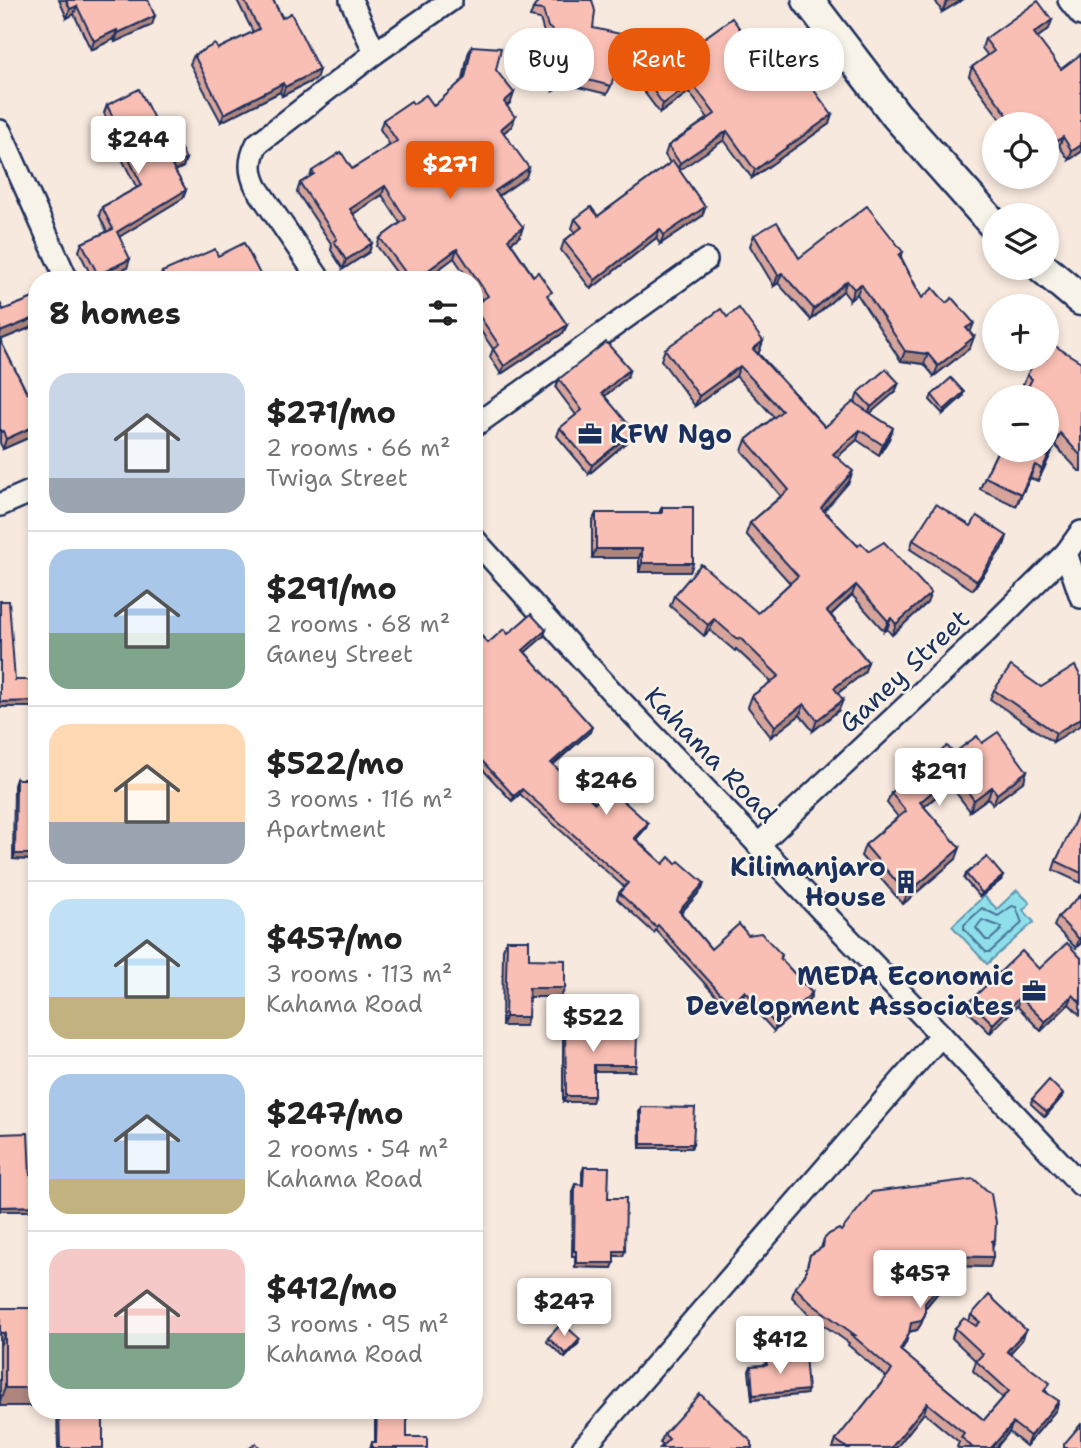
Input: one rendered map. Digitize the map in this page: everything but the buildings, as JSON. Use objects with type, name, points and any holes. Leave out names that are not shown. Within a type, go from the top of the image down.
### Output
[{"type":"street","points":[[351,0],[375,53]]},
{"type":"street","points":[[314,271],[252,177],[252,154],[257,144],[375,53],[451,0]]},
{"type":"street","points":[[808,0],[896,115],[982,212]]},
{"type":"street","points":[[1069,0],[1081,15]]},
{"type":"street","points":[[0,131],[63,271]]},
{"type":"street","points":[[483,420],[706,260]]},
{"type":"street","points":[[1057,280],[1081,300]]},
{"type":"street","points":[[0,505],[28,493]]},
{"type":"street","name":"Ganey Street","points":[[758,845],[984,634],[1066,553],[1081,532]]},
{"type":"street","name":"Kahama Road","points":[[483,549],[612,692],[1081,1185]]},
{"type":"street","points":[[1066,553],[1081,597]]},
{"type":"street","points":[[583,1448],[941,1035]]},
{"type":"water","points":[[1017,890],[1030,903],[1023,910],[1034,922],[987,964],[952,926],[984,896],[997,909]]},
{"type":"place","name":"KFW Ngo","points":[[590,434]]},
{"type":"place","name":"Kilimanjaro House","points":[[906,882]]},
{"type":"place","name":"MEDA Economic Development Associates","points":[[1034,991]]}]
